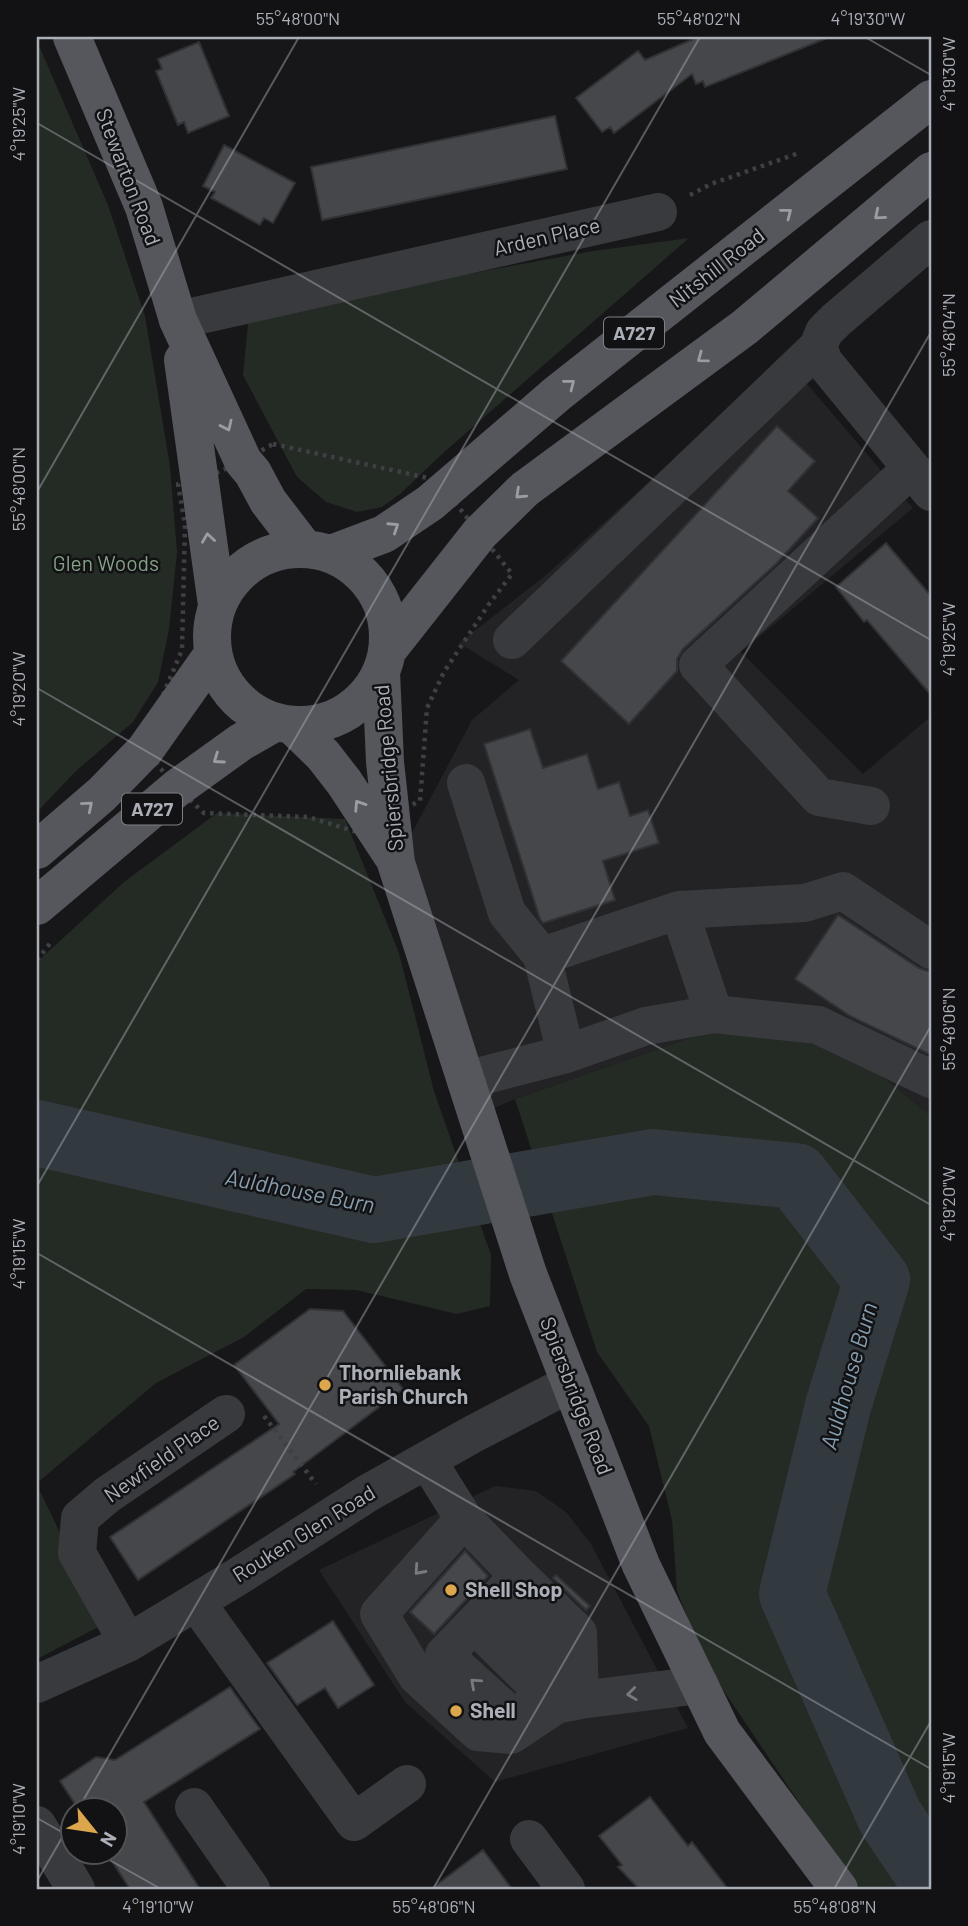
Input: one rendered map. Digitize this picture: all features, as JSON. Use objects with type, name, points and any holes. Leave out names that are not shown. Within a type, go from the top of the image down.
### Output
[{"type":"main road","name":"Stewarton Road","points":[[72,37],[144,207],[178,320],[243,461],[253,473],[268,501],[318,551]]},
{"type":"main road","name":"Nitshill Road","points":[[318,551],[384,534],[430,503],[558,393],[931,99]]},
{"type":"main road","name":"A727","points":[[384,662],[480,533],[525,489],[744,327],[931,172]]},
{"type":"main road","name":"Stewarton Road","points":[[178,320],[217,605]]},
{"type":"main road","points":[[277,551],[318,551],[357,569],[369,581],[382,604],[388,631],[384,662],[367,694],[345,713],[328,721],[307,725],[284,724],[248,709],[227,688],[215,662],[212,645],[217,605],[232,580],[253,562],[277,551]]},
{"type":"main road","name":"A727","points":[[37,850],[102,794],[145,750],[213,653]]},
{"type":"main road","name":"Spiersbridge Road","points":[[381,820],[385,762],[384,662]]},
{"type":"main road","name":"A727","points":[[37,906],[177,788],[241,743],[284,724]]},
{"type":"main road","name":"Spiersbridge Road","points":[[284,724],[323,755],[344,782],[381,820],[528,1274],[641,1565],[722,1732],[839,1889]]},
{"type":"street","name":"Arden Place","points":[[178,320],[658,212]]},
{"type":"street","points":[[512,640],[818,347],[824,332],[836,320],[931,239]]},
{"type":"street","points":[[818,347],[830,370],[921,480],[698,664],[819,797],[871,806]]},
{"type":"street","points":[[466,783],[507,913],[542,957],[566,1054]]},
{"type":"street","points":[[542,957],[679,910],[805,903],[844,891],[931,950]]},
{"type":"street","points":[[679,910],[715,1014]]},
{"type":"street","points":[[466,1080],[566,1054],[646,1026],[715,1014],[818,1025],[931,1079]]},
{"type":"street","name":"Rouken Glen Road","points":[[37,1684],[128,1643],[368,1493],[571,1383]]},
{"type":"street","name":"Newfield Place","points":[[128,1643],[77,1553],[80,1518],[107,1496],[226,1414]]},
{"type":"street","points":[[427,1460],[464,1519],[495,1601],[568,1702]]},
{"type":"street","points":[[464,1519],[379,1614],[417,1676],[478,1732],[511,1735],[568,1702],[700,1685]]},
{"type":"street","points":[[495,1601],[578,1633],[568,1702]]},
{"type":"street","points":[[196,1602],[354,1822],[407,1784]]},
{"type":"street","points":[[194,1807],[251,1889]]},
{"type":"street","points":[[37,1825],[76,1889]]},
{"type":"street","points":[[529,1839],[566,1889]]},
{"type":"path","points":[[658,212],[711,184],[802,151]]},
{"type":"path","points":[[273,444],[428,478],[445,490],[512,575],[489,604],[444,672],[427,708],[420,801],[360,833],[308,817],[204,813],[137,744],[160,702],[182,650],[185,525],[178,484],[199,480],[243,461],[273,444]]},
{"type":"path","name":"Newfield Place","points":[[226,1414],[262,1412],[337,1513]]},
{"type":"shaded area","points":[[785,358],[913,508],[741,652],[863,774],[931,716],[931,1116],[836,1039],[721,1027],[515,1099],[477,1116],[396,863],[472,720],[519,680],[459,643],[546,575]]},
{"type":"shaded area","points":[[495,1486],[536,1491],[566,1512],[591,1544],[688,1728],[495,1782],[405,1702],[319,1570]]},
{"type":"green space","name":"Glen Woods","points":[[37,41],[108,205],[145,316],[170,466],[177,552],[169,630],[158,682],[133,722],[77,770],[37,812]]},
{"type":"green space","points":[[689,238],[382,507],[357,512],[326,502],[297,477],[243,375],[249,314],[593,251]]},
{"type":"green space","points":[[217,813],[345,819],[399,953],[434,1091],[491,1255],[490,1306],[457,1314],[356,1290],[306,1289],[244,1337],[156,1383],[37,1483],[37,962],[124,882]]},
{"type":"green space","points":[[721,1027],[836,1039],[931,1116],[931,1889],[861,1889],[848,1875],[707,1666],[677,1591],[672,1520],[649,1426],[597,1352],[515,1099]]},
{"type":"green space","points":[[37,1485],[104,1624],[37,1659]]},
{"type":"building","points":[[698,37],[827,38],[705,87],[703,81],[696,84],[692,74],[614,133],[610,127],[602,132],[576,98],[638,51],[645,60]]},
{"type":"building","points":[[199,42],[229,116],[188,133],[184,122],[178,125],[156,71],[162,69],[158,59]]},
{"type":"building","points":[[555,116],[567,169],[322,220],[311,167]]},
{"type":"building","points":[[224,145],[295,183],[273,223],[264,218],[260,225],[211,198],[215,192],[203,186]]},
{"type":"building","points":[[777,426],[815,461],[788,491],[818,518],[776,564],[683,649],[677,659],[677,671],[629,724],[561,661]]},
{"type":"building","points":[[886,543],[931,596],[931,695],[836,587]]},
{"type":"building","points":[[530,729],[543,768],[587,754],[598,789],[619,782],[630,816],[648,810],[659,843],[603,861],[615,900],[543,923],[484,744]]},
{"type":"building","points":[[838,915],[919,968],[931,972],[931,1055],[850,1016],[795,979]]},
{"type":"building","points":[[310,1309],[343,1311],[403,1389],[293,1472],[295,1474],[138,1580],[110,1537],[279,1424],[234,1365]]},
{"type":"building","points":[[465,1551],[488,1576],[434,1634],[410,1612]]},
{"type":"building","points":[[556,1575],[590,1606],[586,1610],[553,1578]]},
{"type":"building","points":[[333,1621],[374,1685],[338,1708],[325,1688],[297,1705],[267,1663]]},
{"type":"building","points":[[230,1687],[260,1729],[144,1802],[200,1889],[130,1889],[116,1867],[130,1867],[130,1797],[70,1797],[60,1781],[96,1757],[115,1760]]},
{"type":"building","points":[[650,1797],[688,1846],[692,1842],[728,1889],[639,1889],[618,1867],[622,1865],[599,1836]]},
{"type":"building","points":[[483,1850],[512,1889],[431,1889]]},
{"type":"waterway","name":"Auldhouse Burn","points":[[37,1133],[374,1210],[653,1162],[796,1176],[877,1280],[838,1406],[792,1594],[890,1817],[931,1878]]},
{"type":"place","name":"Thornliebank Parish Church","points":[[325,1385]]},
{"type":"place","name":"Shell Shop","points":[[451,1590]]},
{"type":"place","name":"Shell","points":[[456,1711]]}]
